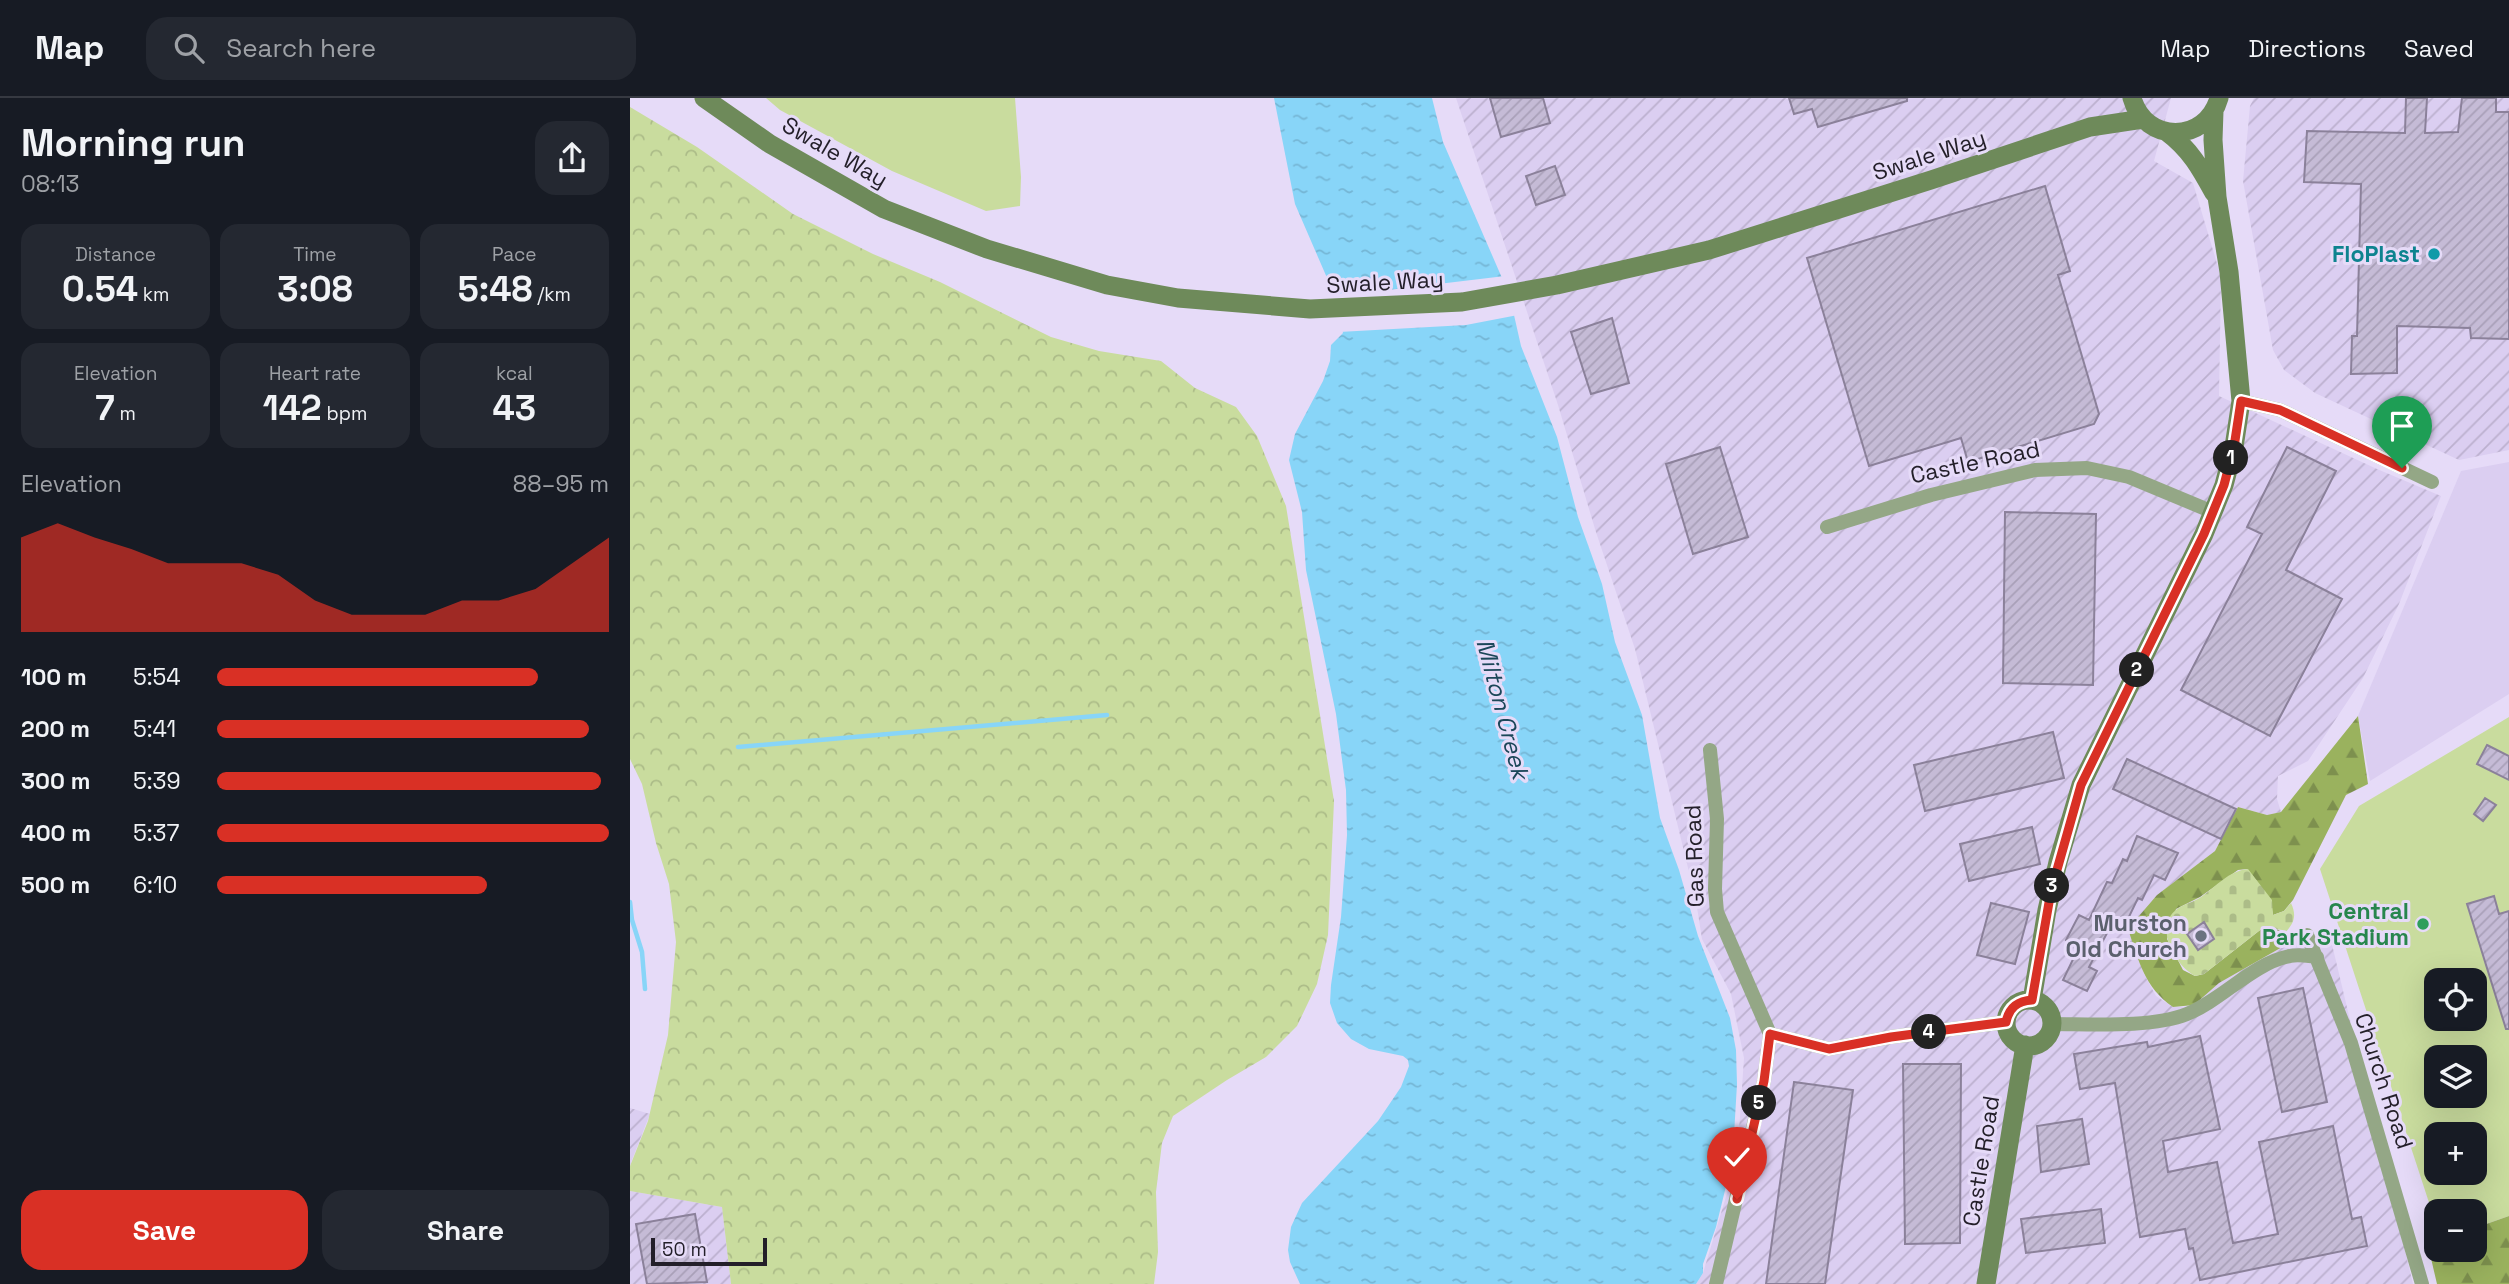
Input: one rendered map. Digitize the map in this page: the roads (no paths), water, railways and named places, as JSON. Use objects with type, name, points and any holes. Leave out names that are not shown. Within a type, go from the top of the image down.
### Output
[{"type":"main road","name":"Swale Way","points":[[704,98],[779,149],[884,209],[987,249],[1107,285],[1178,298],[1310,309],[1462,302],[1557,285],[1709,250],[2090,127],[2143,119]]},
{"type":"main road","name":"Swale Way","points":[[2090,127],[2112,112],[2124,98]]},
{"type":"main road","points":[[2132,98],[2143,119],[2154,128],[2168,132],[2181,133],[2194,129],[2205,122],[2217,105]]},
{"type":"main road","points":[[2032,1000],[2051,891],[2081,785],[2213,512],[2224,485],[2234,447],[2241,401],[2229,272],[2217,197],[2213,139],[2217,105]]},
{"type":"main road","points":[[2168,132],[2184,144],[2217,197]]},
{"type":"main road","points":[[2032,1000],[2045,1007],[2052,1024],[2044,1040],[2025,1045],[2009,1034],[2006,1022],[2011,1008],[2032,1000]]},
{"type":"main road","name":"Castle Road","points":[[1986,1284],[2025,1045]]},
{"type":"street","points":[[2241,401],[2280,410],[2431,482]]},
{"type":"street","name":"Castle Road","points":[[1827,527],[1931,495],[2035,470],[2087,468],[2129,477],[2213,512]]},
{"type":"street","name":"Gas Road","points":[[1710,750],[1717,819],[1717,912],[1770,1034]]},
{"type":"street","name":"Church Road","points":[[2307,934],[2351,1043],[2422,1284]]},
{"type":"street","points":[[2052,1024],[2164,1021],[2186,1015],[2207,1004],[2272,961],[2292,955],[2317,957]]},
{"type":"street","points":[[1716,1284],[1764,1081],[1770,1034],[1829,1049],[1891,1037],[2006,1022]]},
{"type":"water","name":"Milton Creek","points":[[1274,98],[1432,98],[1443,142],[1502,278],[1521,346],[1557,437],[1578,517],[1602,584],[1615,642],[1642,715],[1660,818],[1679,870],[1698,936],[1730,1018],[1736,1050],[1734,1135],[1729,1174],[1716,1227],[1703,1264],[1703,1273],[1696,1284],[1300,1284],[1290,1262],[1288,1250],[1291,1227],[1302,1203],[1378,1121],[1401,1087],[1409,1066],[1408,1060],[1403,1056],[1369,1049],[1351,1039],[1337,1023],[1330,1003],[1341,917],[1347,835],[1346,790],[1336,714],[1306,570],[1302,512],[1289,460],[1295,434],[1323,381],[1330,361],[1331,345],[1343,333],[1334,294],[1295,204]]},
{"type":"waterway","points":[[738,747],[1107,715]]},
{"type":"waterway","points":[[630,902],[632,920],[642,952],[645,989]]},
{"type":"place","name":"FloPlast","points":[[2434,254]]},
{"type":"place","name":"Central Park Stadium","points":[[2423,924]]},
{"type":"place","name":"Murston Old Church","points":[[2201,936]]}]
